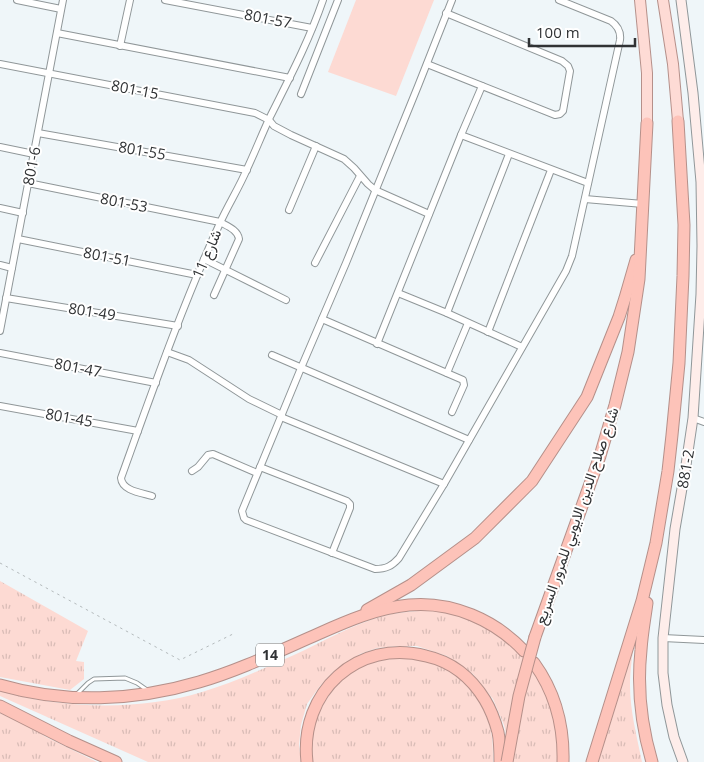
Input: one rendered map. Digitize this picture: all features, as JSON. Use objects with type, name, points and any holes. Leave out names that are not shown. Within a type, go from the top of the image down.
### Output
[{"type":"highway","points":[[652,762],[641,714],[639,666],[672,435],[679,362],[684,225],[678,121]]},
{"type":"highway","name":"شارع صلاح الدين الايوبي للمرور السريع","points":[[507,762],[519,696],[535,637],[581,511],[605,439],[622,378],[638,289],[647,123]]},
{"type":"highway","points":[[349,620],[411,585],[475,538],[532,481],[586,397],[626,298],[642,237]]},
{"type":"highway","points":[[592,762],[634,630],[656,543]]},
{"type":"highway","name":"14","points":[[0,685],[30,692],[74,697],[121,697],[180,688],[219,676],[349,620],[399,606],[420,604],[462,611],[487,622],[502,631],[524,651]]},
{"type":"highway","points":[[307,762],[306,742],[311,716],[318,701],[332,681],[356,663],[374,656],[394,652],[414,652],[437,658],[448,663],[469,678],[477,687],[488,706],[497,730],[500,762]]},
{"type":"highway","points":[[534,663],[547,684],[559,716],[562,733],[563,762]]},
{"type":"highway","points":[[0,706],[69,741],[116,762]]},
{"type":"main road","name":"شارع صلاح الدين الايوبي للمرور السريع","points":[[640,0],[646,56],[647,123]]},
{"type":"main road","points":[[663,0],[674,74],[678,121]]},
{"type":"street","points":[[17,0],[61,10]]},
{"type":"street","name":"801-6","points":[[0,327],[63,0]]},
{"type":"street","points":[[120,46],[130,0]]},
{"type":"street","name":"801-57","points":[[165,0],[312,28]]},
{"type":"street","name":"شارع 11","points":[[152,496],[126,487],[121,478],[197,275],[220,222],[247,170],[290,78],[323,0]]},
{"type":"street","points":[[301,94],[338,0]]},
{"type":"street","points":[[452,0],[242,511],[246,520],[375,569],[389,567],[399,558],[444,484],[522,347],[569,264],[574,249],[620,35],[619,29],[612,21],[559,0]]},
{"type":"street","name":"881-2","points":[[681,0],[702,178],[701,341],[693,418],[675,529],[664,638],[663,673],[666,705],[683,762]]},
{"type":"street","points":[[427,64],[555,115],[562,113],[564,110],[569,68],[567,64],[562,60],[446,14]]},
{"type":"street","points":[[57,33],[290,78]]},
{"type":"street","name":"801-15","points":[[0,64],[255,113],[291,135],[344,159],[375,190],[429,214]]},
{"type":"street","points":[[377,344],[482,86]]},
{"type":"street","name":"801-55","points":[[38,133],[247,170]]},
{"type":"street","points":[[461,136],[588,183]]},
{"type":"street","points":[[289,210],[316,146]]},
{"type":"street","points":[[0,147],[34,154]]},
{"type":"street","points":[[447,313],[509,154]]},
{"type":"street","points":[[488,332],[552,170]]},
{"type":"street","points":[[315,263],[360,176]]},
{"type":"street","name":"801-53","points":[[28,183],[220,222]]},
{"type":"street","points":[[585,199],[643,204]]},
{"type":"street","points":[[0,208],[22,213]]},
{"type":"street","points":[[214,295],[239,239],[236,232],[220,222]]},
{"type":"street","name":"801-51","points":[[18,239],[197,275]]},
{"type":"street","points":[[204,260],[286,300]]},
{"type":"street","points":[[0,265],[12,268]]},
{"type":"street","points":[[398,293],[522,347]]},
{"type":"street","name":"801-49","points":[[6,298],[178,326]]},
{"type":"street","points":[[322,319],[462,380],[464,383],[452,412]]},
{"type":"street","points":[[447,374],[468,323]]},
{"type":"street","points":[[167,352],[189,360],[250,399],[281,416],[444,484]]},
{"type":"street","name":"801-47","points":[[0,353],[156,383]]},
{"type":"street","points":[[272,355],[469,440]]},
{"type":"street","name":"801-45","points":[[0,406],[138,431]]},
{"type":"street","points":[[693,418],[704,422]]},
{"type":"street","points":[[192,471],[208,455],[213,454],[347,501],[350,504],[350,508],[332,553]]},
{"type":"street","points":[[664,638],[704,640]]},
{"type":"lane","points":[[74,697],[94,679],[125,678],[137,683],[151,693]]},
{"type":"path","points":[[0,563],[180,660],[233,634]]},
{"type":"green space","points":[[356,0],[434,0],[396,96],[328,72]]},
{"type":"green space","points":[[0,581],[88,631],[76,661],[84,662],[84,679],[70,690],[0,677]]},
{"type":"green space","points":[[418,611],[436,611],[459,616],[481,625],[501,638],[522,656],[533,668],[552,706],[558,744],[557,762],[513,762],[504,725],[493,699],[473,674],[447,656],[417,646],[377,648],[360,654],[333,672],[307,704],[301,725],[299,745],[301,762],[148,762],[0,696],[0,691],[49,701],[101,705],[127,705],[178,698],[237,680],[372,619]]},
{"type":"green space","points":[[634,638],[630,673],[630,695],[642,762],[597,762]]},
{"type":"green space","points":[[402,657],[432,662],[455,675],[470,689],[487,717],[492,740],[493,762],[313,762],[311,741],[313,730],[316,720],[332,691],[353,671],[380,661]]},
{"type":"green space","points":[[0,713],[40,732],[44,736],[97,762],[0,762]]}]
